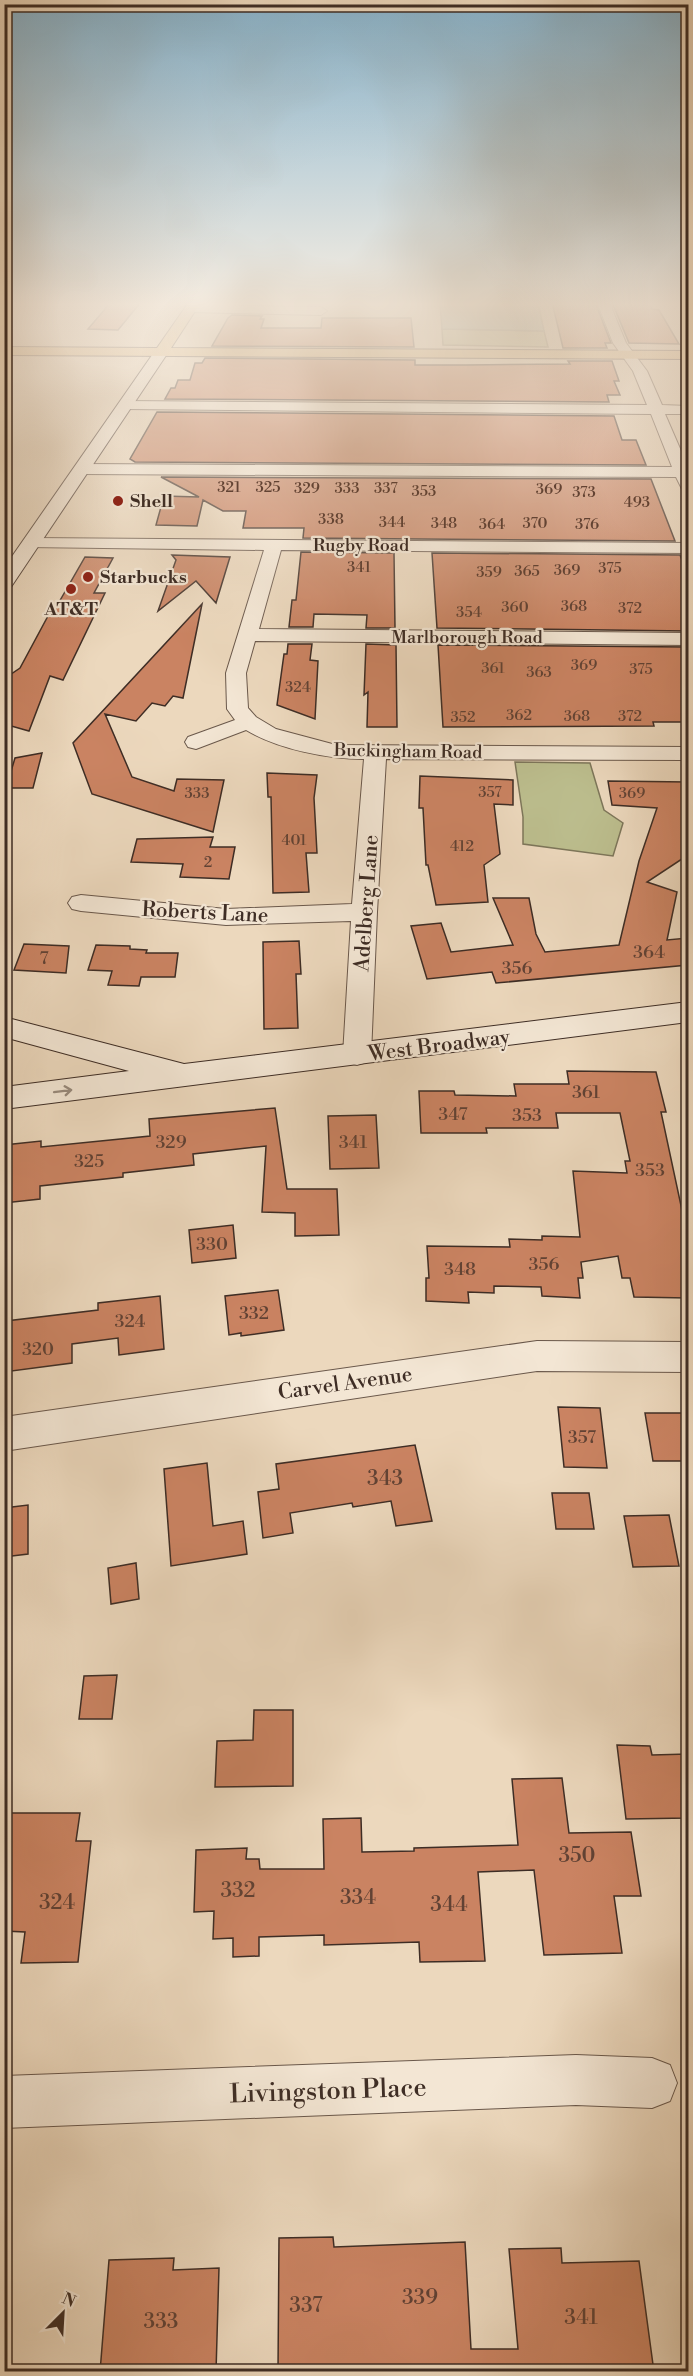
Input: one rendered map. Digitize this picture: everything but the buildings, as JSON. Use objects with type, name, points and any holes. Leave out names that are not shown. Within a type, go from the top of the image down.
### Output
[{"type":"main road","points":[[4,584],[119,413]]},
{"type":"main road","name":"West Broadway","points":[[4,1098],[688,1012]]},
{"type":"main road","name":"West Broadway","points":[[4,1027],[190,1076]]},
{"type":"street","points":[[82,469],[687,477],[657,413]]},
{"type":"street","name":"Rugby Road","points":[[33,543],[688,548]]},
{"type":"street","points":[[195,742],[248,722],[238,709],[236,673],[274,545]]},
{"type":"street","name":"Marlborough Road","points":[[246,635],[688,639]]},
{"type":"street","name":"Buckingham Road","points":[[248,722],[268,734],[334,752],[688,754]]},
{"type":"street","name":"Adelberg Lane","points":[[357,1055],[364,912],[376,751]]},
{"type":"street","name":"Roberts Lane","points":[[81,903],[226,917],[364,912]]},
{"type":"street","name":"Carvel Avenue","points":[[4,1434],[371,1378],[537,1356],[688,1357]]},
{"type":"street","name":"Livingston Place","points":[[4,2102],[576,2080],[652,2083]]},
{"type":"green space","points":[[515,762],[590,763],[604,810],[623,823],[613,856],[523,844],[523,817]]},
{"type":"place","name":"Shell","points":[[118,501]]},
{"type":"place","name":"Starbucks","points":[[88,577]]},
{"type":"place","name":"AT&T","points":[[71,589]]}]
